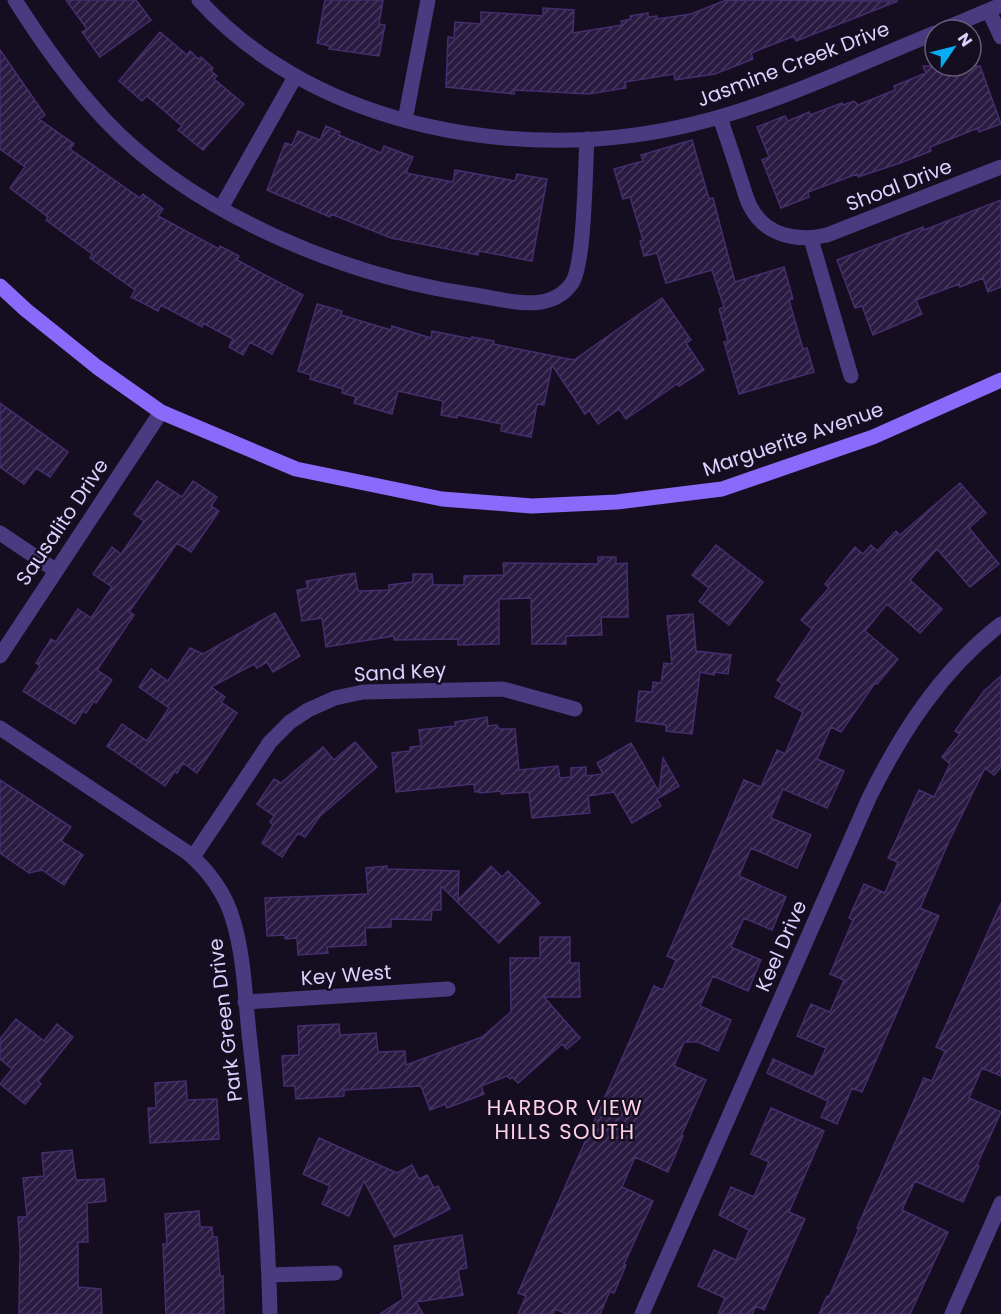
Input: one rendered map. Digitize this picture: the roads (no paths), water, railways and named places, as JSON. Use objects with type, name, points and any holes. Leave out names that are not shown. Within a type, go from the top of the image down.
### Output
[{"type":"street","points":[[15,0],[67,77],[105,121],[172,177],[221,208],[293,244],[369,272],[447,291],[533,303],[548,301],[561,294],[572,283],[578,269],[587,139]]},
{"type":"street","name":"Jasmine Creek Drive","points":[[199,0],[230,30],[261,55],[295,77],[336,97],[405,120],[440,128],[491,136],[549,140],[587,139],[654,132],[720,117],[774,98],[923,38]]},
{"type":"street","points":[[405,120],[428,0]]},
{"type":"street","points":[[971,18],[995,8],[1001,37]]},
{"type":"street","points":[[221,208],[295,77]]},
{"type":"street","name":"Shoal Drive","points":[[720,117],[750,206],[759,219],[774,231],[789,237],[811,239],[837,231],[1001,167]]},
{"type":"street","points":[[811,239],[851,376]]},
{"type":"street","name":"Marguerite Avenue","points":[[0,286],[97,367],[160,412],[296,469],[442,499],[532,506],[617,502],[722,489],[873,437],[1001,380]]},
{"type":"street","name":"Sausalito Drive","points":[[0,656],[160,412]]},
{"type":"street","points":[[0,533],[55,570]]},
{"type":"street","name":"Keel Drive","points":[[642,1314],[869,798],[892,752],[935,689],[969,652],[1001,624]]},
{"type":"street","name":"Sand Key","points":[[193,857],[270,742],[290,722],[308,710],[335,698],[363,692],[503,690],[575,709]]},
{"type":"street","name":"Park Green Drive","points":[[0,728],[193,857],[208,873],[225,898],[240,948],[246,1002],[256,1097],[270,1314]]},
{"type":"street","name":"Key West","points":[[246,1002],[448,989]]},
{"type":"street","points":[[952,1314],[1001,1203]]},
{"type":"street","points":[[269,1275],[335,1273]]},
{"type":"district","name":"HARBOR VIEW HILLS SOUTH","points":[[565,1120]]}]
